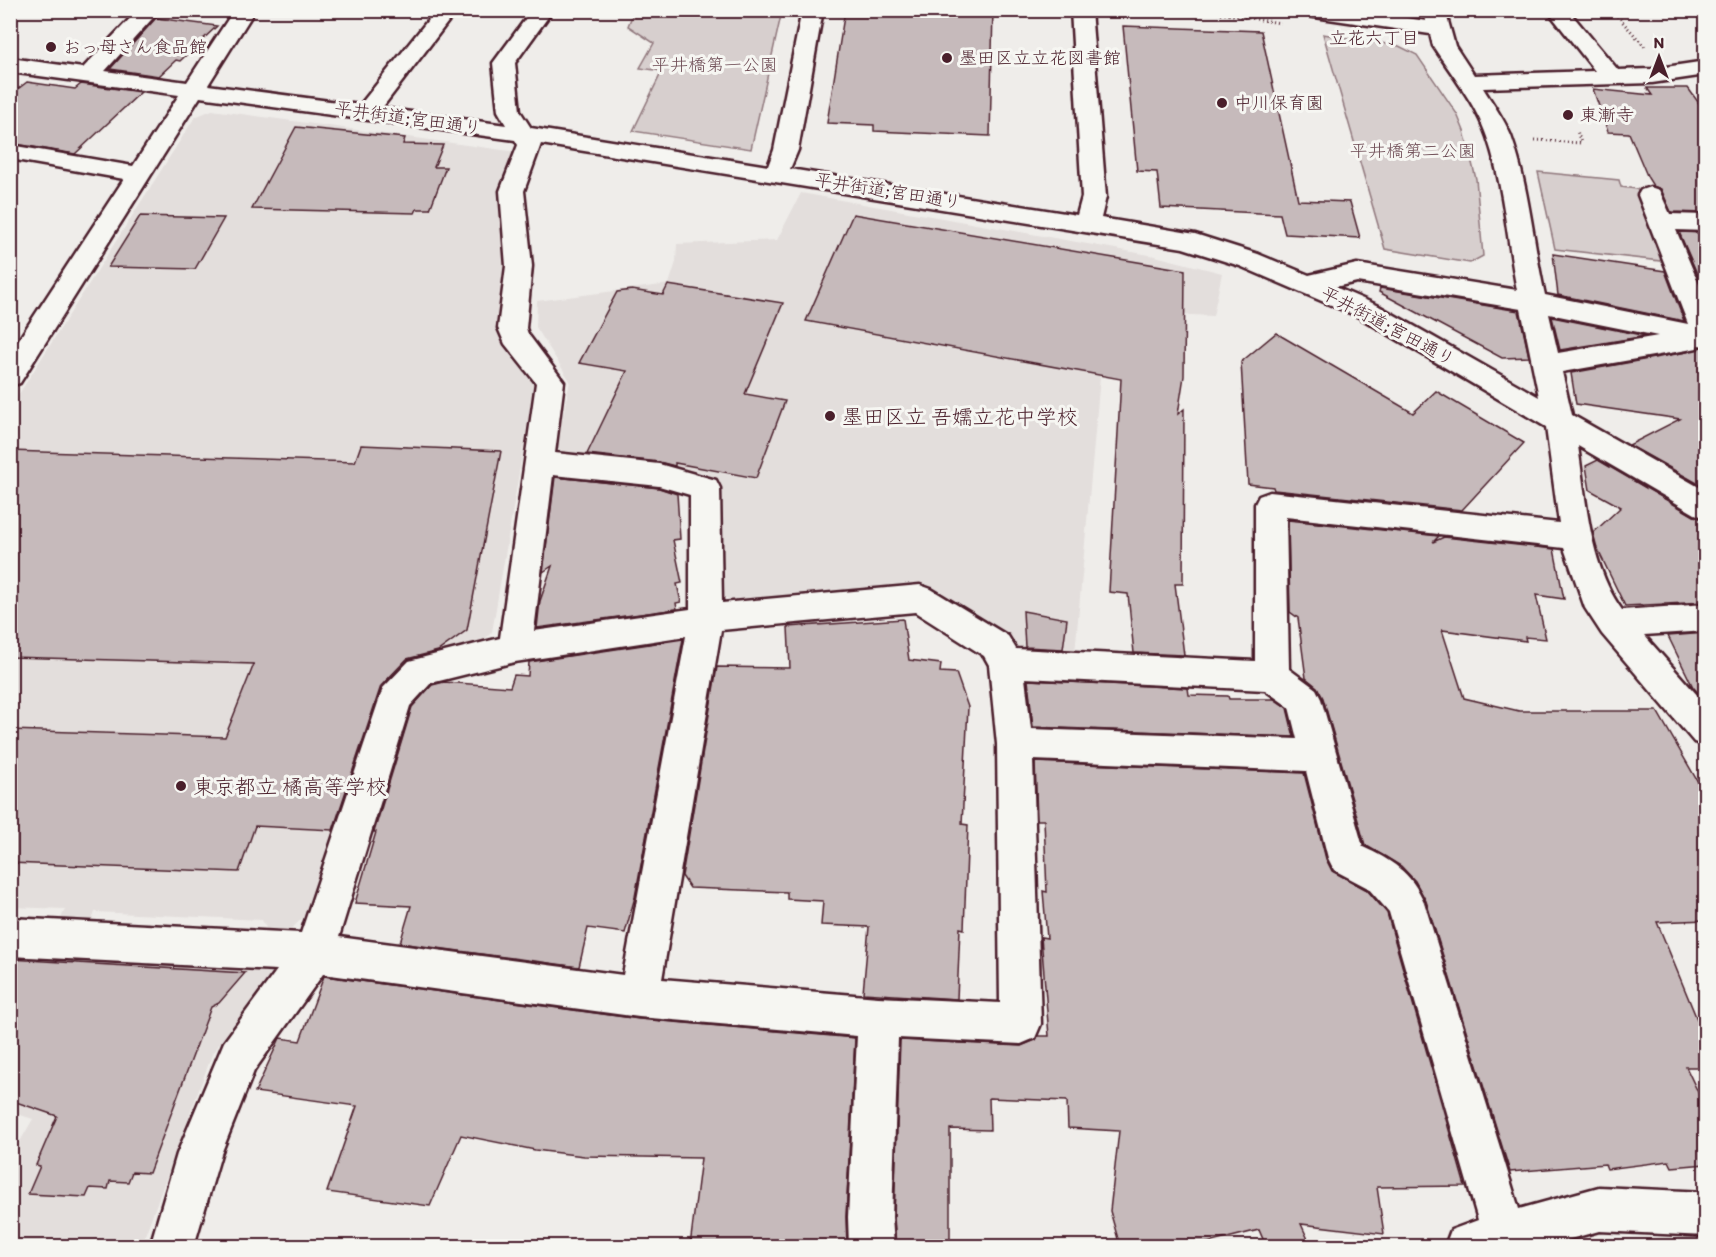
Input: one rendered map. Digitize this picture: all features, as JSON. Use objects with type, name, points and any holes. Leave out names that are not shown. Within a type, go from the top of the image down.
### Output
[{"type":"street","points":[[88,76],[150,10]]},
{"type":"street","points":[[10,376],[245,10]]},
{"type":"street","points":[[367,112],[447,10]]},
{"type":"street","points":[[515,648],[550,382],[515,337],[512,328],[519,266],[512,191],[530,145],[509,111],[504,63],[543,10]]},
{"type":"street","points":[[777,173],[786,150],[813,10]]},
{"type":"street","points":[[1082,10],[1094,197],[1087,223]]},
{"type":"street","points":[[1308,10],[1437,20],[1444,46],[1488,113],[1509,170],[1559,423],[1576,537],[1596,599],[1614,624],[1706,731]]},
{"type":"street","points":[[1557,10],[1612,78]]},
{"type":"street","name":"平井街道;宮田通り","points":[[10,66],[523,134],[1186,240],[1249,260],[1368,311],[1706,506]]},
{"type":"street","points":[[1468,82],[1703,74]]},
{"type":"street","points":[[10,152],[140,174]]},
{"type":"street","points":[[1650,195],[1706,336]]},
{"type":"street","points":[[1661,220],[1706,223]]},
{"type":"street","points":[[1309,284],[1357,273],[1535,302],[1706,336]]},
{"type":"street","points":[[1547,365],[1706,336]]},
{"type":"street","points":[[540,462],[659,475],[705,488],[706,620],[639,997]]},
{"type":"street","points":[[1272,676],[1270,504],[1576,537]]},
{"type":"street","points":[[10,937],[314,953],[639,997],[878,1017],[1021,1024],[1015,744],[1006,663],[996,646],[920,598],[731,614],[706,620],[515,648],[421,671],[395,698],[314,953],[238,1057],[199,1154],[172,1246]]},
{"type":"street","points":[[1614,624],[1706,618]]},
{"type":"street","points":[[1006,663],[1272,676],[1304,699],[1347,858],[1381,875],[1405,902],[1486,1241],[1599,1209],[1706,1214]]},
{"type":"street","points":[[1015,744],[1320,756]]},
{"type":"street","points":[[872,1246],[870,1217],[878,1017]]},
{"type":"path","points":[[1612,10],[1650,52]]},
{"type":"path","points":[[1529,140],[1581,143],[1577,131]]},
{"type":"shaded area","name":"東京都立 橘高等学校","points":[[212,110],[517,152],[500,335],[534,385],[492,632],[477,647],[407,660],[389,666],[313,908],[288,932],[267,930],[262,920],[95,912],[80,956],[281,969],[213,1052],[141,1246],[11,1246],[11,1157],[33,1119],[11,1112],[11,951],[46,954],[65,909],[11,907],[10,408],[195,117]]},
{"type":"shaded area","name":"墨田区立 吾嬬立花中学校","points":[[801,193],[1155,256],[1222,273],[1213,316],[1106,311],[1075,653],[1027,652],[923,584],[736,603],[720,595],[718,481],[707,473],[556,451],[570,381],[536,327],[537,301],[669,284],[676,262],[677,244],[777,240]]},
{"type":"green space","name":"平井橋第一公園","points":[[634,11],[782,11],[751,149],[633,131],[662,71],[640,68],[654,43],[628,26]]},
{"type":"green space","name":"平井橋第二公園","points":[[1323,34],[1399,46],[1417,55],[1457,114],[1464,131],[1476,179],[1483,256],[1470,263],[1385,249]]},
{"type":"green space","points":[[1538,172],[1619,180],[1621,187],[1637,189],[1661,261],[1555,249]]},
{"type":"building","points":[[845,10],[993,10],[990,136],[874,131],[874,125],[827,123]]},
{"type":"building","points":[[156,18],[217,26],[180,61],[176,60],[159,76],[110,69]]},
{"type":"building","points":[[1123,26],[1261,31],[1298,200],[1350,202],[1360,238],[1285,234],[1280,214],[1161,208],[1157,172],[1137,171]]},
{"type":"building","points":[[27,82],[75,89],[81,84],[141,92],[75,154],[10,143],[10,95]]},
{"type":"building","points":[[1647,88],[1688,88],[1706,113],[1706,213],[1671,212],[1661,189],[1653,186],[1648,178],[1629,133],[1608,132],[1593,89],[1652,95]]},
{"type":"building","points":[[296,127],[405,138],[403,144],[443,145],[434,167],[446,167],[430,209],[417,209],[415,213],[252,209]]},
{"type":"building","points":[[853,214],[1185,270],[1184,376],[1178,414],[1184,409],[1183,584],[1175,584],[1184,655],[1134,653],[1128,594],[1109,592],[1121,379],[806,321]]},
{"type":"building","points":[[140,216],[224,218],[195,269],[108,267]]},
{"type":"building","points":[[1679,232],[1706,233],[1706,294]]},
{"type":"building","points":[[1553,254],[1665,271],[1684,321],[1558,295]]},
{"type":"building","points":[[668,285],[783,303],[745,394],[785,401],[756,478],[675,463],[675,466],[659,462],[587,454],[627,371],[579,363],[617,292],[632,290],[663,295]]},
{"type":"building","points":[[1380,288],[1519,311],[1529,357],[1502,358],[1379,292]]},
{"type":"building","points":[[1552,317],[1646,336],[1560,350]]},
{"type":"building","points":[[1276,333],[1413,413],[1436,391],[1524,443],[1462,510],[1274,490],[1273,487],[1248,484],[1241,362]]},
{"type":"building","points":[[1700,347],[1706,348],[1706,488],[1629,445],[1680,419],[1576,404],[1571,373],[1687,352]]},
{"type":"building","points":[[361,445],[501,451],[467,630],[438,651],[407,659],[381,686],[333,830],[255,826],[239,872],[10,863],[10,730],[225,737],[254,664],[10,657],[10,451],[355,462]]},
{"type":"building","points":[[1598,460],[1694,516],[1706,520],[1706,602],[1625,606],[1597,548],[1593,533],[1621,507],[1590,490],[1586,466]]},
{"type":"building","points":[[555,477],[659,488],[677,494],[680,539],[673,540],[682,583],[677,584],[681,602],[676,603],[677,609],[537,628],[540,601],[552,566],[543,572]]},
{"type":"building","points":[[1288,520],[1439,536],[1433,542],[1444,537],[1554,549],[1564,599],[1536,595],[1546,639],[1525,637],[1526,641],[1442,630],[1464,698],[1519,711],[1657,711],[1706,796],[1706,920],[1657,922],[1706,1041],[1706,1067],[1686,1067],[1706,1109],[1706,1164],[1672,1167],[1669,1161],[1607,1169],[1605,1164],[1510,1172],[1426,901],[1415,881],[1401,866],[1365,845],[1323,698],[1317,687],[1306,678],[1298,618],[1290,612]]},
{"type":"building","points":[[1023,611],[1067,619],[1063,649],[1025,647]]},
{"type":"building","points":[[903,619],[909,660],[941,664],[940,672],[956,673],[968,707],[962,824],[968,825],[964,929],[960,928],[957,999],[863,993],[869,927],[821,925],[823,901],[787,899],[787,892],[690,888],[682,876],[717,667],[790,668],[788,627]]},
{"type":"building","points":[[1706,633],[1706,701],[1693,687],[1668,636]]},
{"type":"building","points":[[683,639],[635,897],[625,933],[588,928],[579,967],[400,943],[411,906],[355,903],[412,707],[432,685],[444,682],[510,687],[514,675],[528,676],[529,662]]},
{"type":"building","points":[[1028,680],[1188,688],[1189,695],[1228,696],[1229,699],[1274,699],[1287,708],[1294,737],[1033,727]]},
{"type":"building","points":[[1035,762],[1304,773],[1326,859],[1332,871],[1367,890],[1387,913],[1465,1186],[1377,1187],[1384,1234],[1301,1224],[1311,1246],[1266,1246],[1259,1230],[1196,1246],[1120,1246],[1110,1211],[1119,1131],[1068,1128],[1067,1101],[989,1098],[990,1130],[950,1129],[950,1246],[896,1246],[894,1217],[900,1040],[1021,1046],[1036,1040],[1038,1036],[1049,1036],[1041,937],[1047,938],[1043,891],[1047,892],[1044,820],[1037,820]]},
{"type":"building","points":[[10,959],[245,973],[219,1003],[211,1007],[149,1173],[132,1172],[128,1182],[110,1181],[108,1189],[90,1188],[86,1197],[28,1194],[40,1166],[36,1165],[57,1116],[10,1100]]},
{"type":"building","points":[[324,976],[639,1019],[855,1038],[846,1217],[847,1246],[690,1246],[701,1158],[584,1156],[535,1150],[461,1135],[430,1206],[327,1192],[357,1106],[255,1092],[280,1038],[300,1041]]},
{"type":"place","name":"おっ母さん食品館","points":[[51,47]]},
{"type":"place","name":"墨田区立立花図書館","points":[[947,58]]},
{"type":"place","name":"中川保育園","points":[[1222,103]]},
{"type":"place","name":"東漸寺","points":[[1568,115]]},
{"type":"place","name":"墨田区立 吾嬬立花中学校","points":[[830,416]]},
{"type":"place","name":"東京都立 橘高等学校","points":[[181,786]]},
{"type":"district","name":"立花六丁目","points":[[1374,38]]}]
